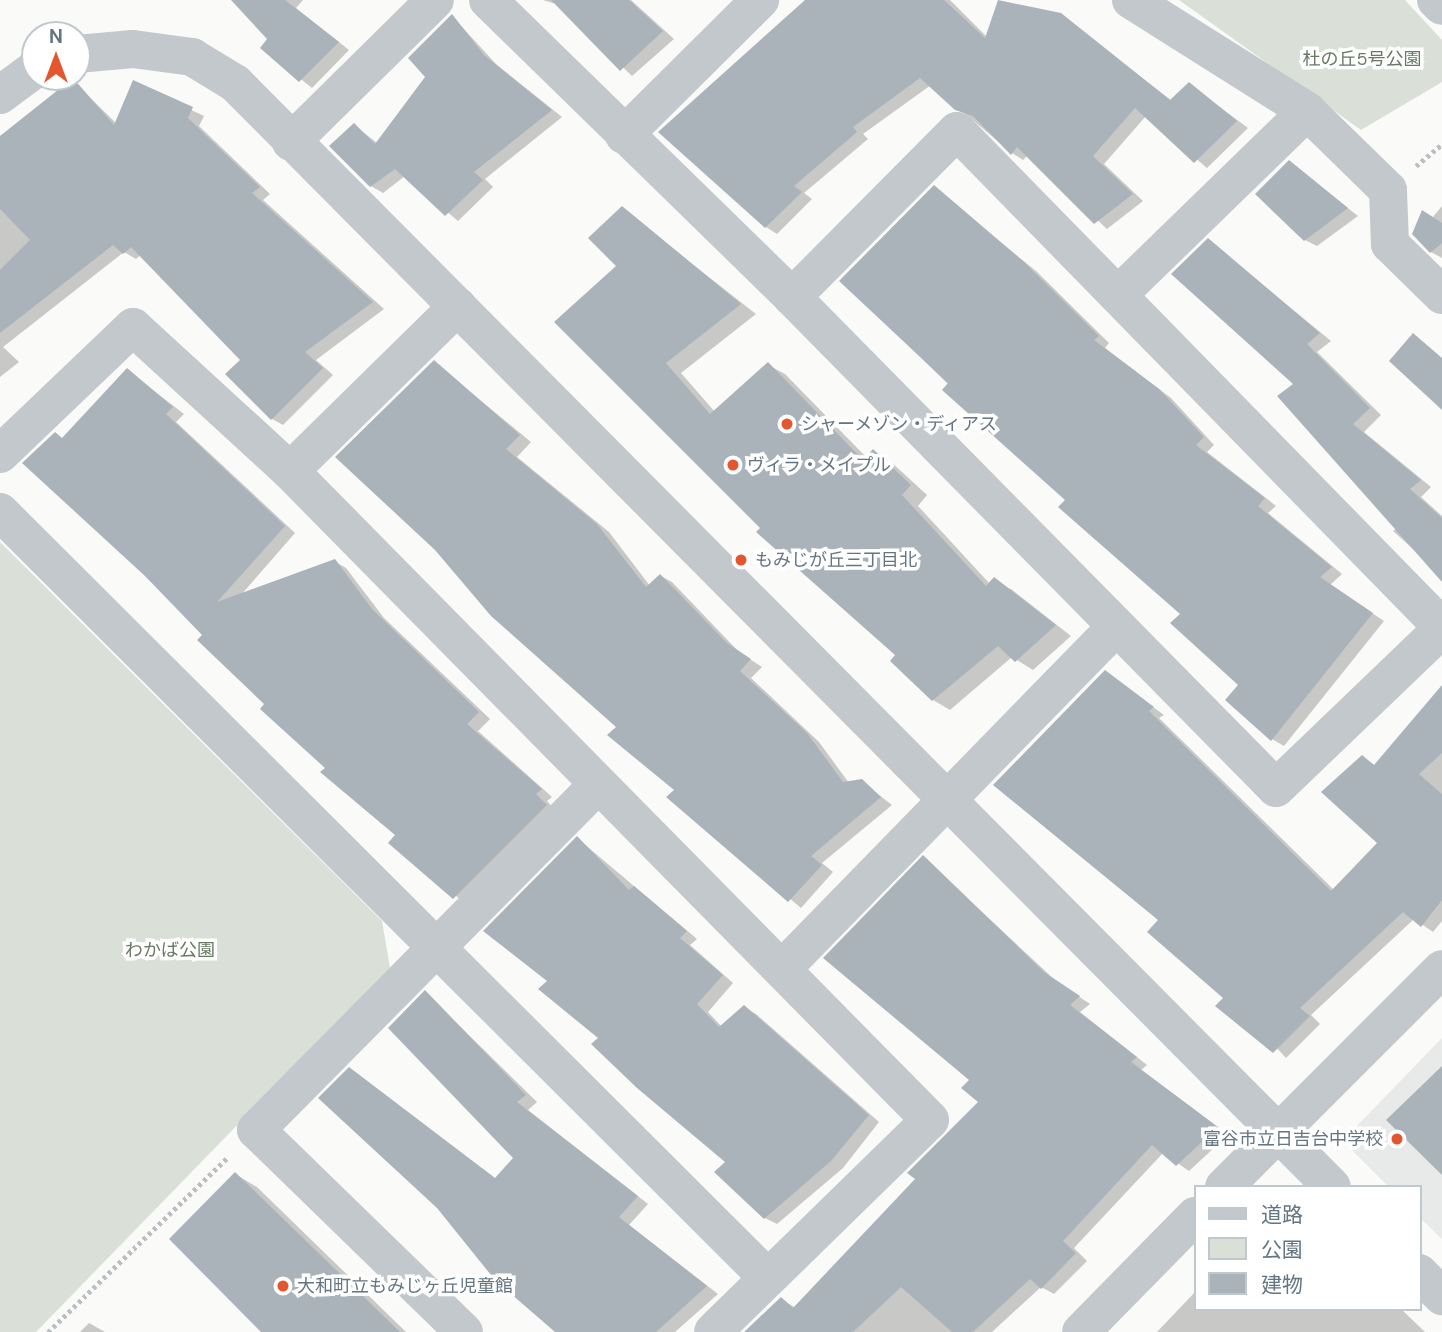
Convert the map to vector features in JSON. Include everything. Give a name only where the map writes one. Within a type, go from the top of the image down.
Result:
[{"type":"street","points":[[291,142],[435,0]]},
{"type":"street","points":[[488,0],[792,297],[1276,788],[1442,628],[957,131],[792,297]]},
{"type":"street","points":[[624,135],[760,0]]},
{"type":"street","points":[[1131,0],[1307,111],[1388,190],[1390,244],[1442,295]]},
{"type":"street","points":[[1436,0],[1442,6]]},
{"type":"street","points":[[91,53],[133,49],[192,57],[235,83],[1330,1185]]},
{"type":"street","points":[[0,95],[21,79]]},
{"type":"street","points":[[1118,295],[1307,111]]},
{"type":"street","points":[[290,471],[458,306]]},
{"type":"street","points":[[0,454],[133,327],[290,471],[598,784],[785,966],[930,1120],[713,1332]]},
{"type":"street","points":[[0,512],[767,1277]]},
{"type":"street","points":[[785,966],[945,799],[1116,627]]},
{"type":"street","points":[[464,1332],[256,1130],[598,784]]},
{"type":"street","points":[[1226,1185],[1442,969]]},
{"type":"street","points":[[1081,1332],[1194,1217]]},
{"type":"street","points":[[1421,1275],[1442,1296]]},
{"type":"path","points":[[48,1332],[256,1130]]},
{"type":"shaded area","name":"富谷市立日吉台中学校","points":[[1442,1038],[1442,1239],[1421,1219],[1421,1185],[1387,1185],[1350,1148],[1352,1131]]},
{"type":"green space","name":"杜の丘5号公園","points":[[1179,0],[1405,0],[1442,40],[1442,82],[1361,130]]},
{"type":"green space","name":"わかば公園","points":[[0,542],[382,921],[390,968],[36,1332],[0,1332]]},
{"type":"building","points":[[231,0],[285,0],[339,42],[299,82],[260,48],[267,39]]},
{"type":"building","points":[[551,0],[629,0],[663,31],[620,71]]},
{"type":"building","points":[[805,0],[944,0],[985,38],[998,0],[1061,13],[1170,100],[1189,82],[1237,121],[1194,163],[1135,108],[1093,156],[1133,194],[1094,224],[1017,147],[1011,155],[973,116],[955,110],[920,78],[853,127],[857,132],[794,186],[802,192],[765,228],[658,132]]},
{"type":"building","points":[[452,14],[484,55],[552,110],[474,172],[483,180],[445,216],[395,169],[370,187],[329,146],[354,123],[375,144],[425,77],[408,58]]},
{"type":"building","points":[[133,80],[193,107],[188,118],[260,187],[252,193],[373,302],[305,352],[323,368],[271,420],[225,374],[240,360],[131,247],[123,254],[113,245],[0,333],[0,270],[30,240],[0,209],[0,136],[57,91],[84,91],[114,125]]},
{"type":"building","points":[[1289,160],[1348,208],[1304,241],[1255,194]]},
{"type":"building","points":[[934,185],[1024,262],[1099,336],[1094,340],[1159,389],[1204,437],[1196,445],[1265,498],[1258,506],[1332,567],[1320,577],[1373,613],[1271,741],[1225,700],[1238,685],[1170,623],[1180,614],[1058,507],[1065,500],[942,390],[948,383],[839,281]]},
{"type":"building","points":[[622,206],[741,304],[666,363],[710,414],[768,362],[863,460],[873,449],[911,485],[902,495],[986,586],[994,577],[1056,625],[1015,662],[998,646],[932,701],[890,661],[895,655],[756,532],[760,528],[554,322],[616,266],[588,238]]},
{"type":"building","points":[[1422,210],[1442,223],[1442,243],[1430,253],[1412,234]]},
{"type":"building","points":[[1208,238],[1320,333],[1307,344],[1370,408],[1353,424],[1421,480],[1410,489],[1442,518],[1442,582],[1277,396],[1293,384],[1171,274]]},
{"type":"building","points":[[1413,333],[1442,358],[1442,410],[1389,361]]},
{"type":"building","points":[[434,360],[520,435],[506,449],[597,524],[646,587],[660,574],[727,643],[751,659],[740,671],[807,733],[843,782],[862,779],[881,797],[811,856],[822,865],[788,902],[666,797],[674,790],[607,735],[616,727],[491,616],[435,550],[335,457]]},
{"type":"building","points":[[127,368],[173,407],[166,414],[285,526],[217,602],[335,559],[372,609],[479,712],[467,724],[542,789],[536,794],[547,805],[453,899],[388,843],[395,835],[320,772],[325,768],[260,709],[264,704],[197,640],[202,635],[145,576],[22,463],[55,432],[62,438]]},
{"type":"building","points":[[1105,670],[1154,707],[1149,711],[1331,891],[1377,843],[1321,792],[1362,755],[1374,765],[1442,685],[1442,753],[1419,774],[1442,794],[1442,900],[1421,927],[1403,912],[1300,1008],[1310,1016],[1273,1053],[1215,1006],[1223,998],[1147,932],[1158,920],[993,785]]},
{"type":"building","points":[[577,836],[629,890],[634,886],[687,931],[680,938],[723,975],[697,1004],[719,1027],[744,1005],[869,1115],[831,1161],[764,1219],[714,1172],[725,1162],[637,1088],[591,1044],[598,1038],[538,989],[547,981],[483,931]]},
{"type":"building","points":[[923,855],[1044,972],[1080,996],[1070,1005],[1137,1057],[1131,1062],[1218,1127],[1176,1166],[1152,1145],[1063,1241],[1076,1253],[1041,1289],[1030,1279],[973,1332],[952,1332],[901,1287],[853,1332],[744,1332],[781,1297],[793,1308],[915,1179],[907,1173],[978,1102],[961,1088],[969,1080],[823,958]]},
{"type":"building","points":[[425,990],[526,1095],[517,1102],[638,1196],[619,1217],[707,1286],[656,1332],[555,1332],[495,1280],[437,1208],[318,1098],[349,1067],[495,1178],[513,1158],[388,1028]]},
{"type":"building","points":[[1442,1066],[1442,1175],[1386,1120]]},
{"type":"building","name":"大和町立もみじヶ丘児童館","points":[[235,1172],[400,1332],[261,1332],[169,1239]]},
{"type":"place","name":"シャーメゾン・ディアス","points":[[787,424]]},
{"type":"place","name":"ヴィラ・メイプル","points":[[733,465]]},
{"type":"place","name":"もみじが丘三丁目北","points":[[741,560]]},
{"type":"place","name":"富谷市立日吉台中学校","points":[[1397,1139]]},
{"type":"place","name":"大和町立もみじヶ丘児童館","points":[[283,1286]]}]
